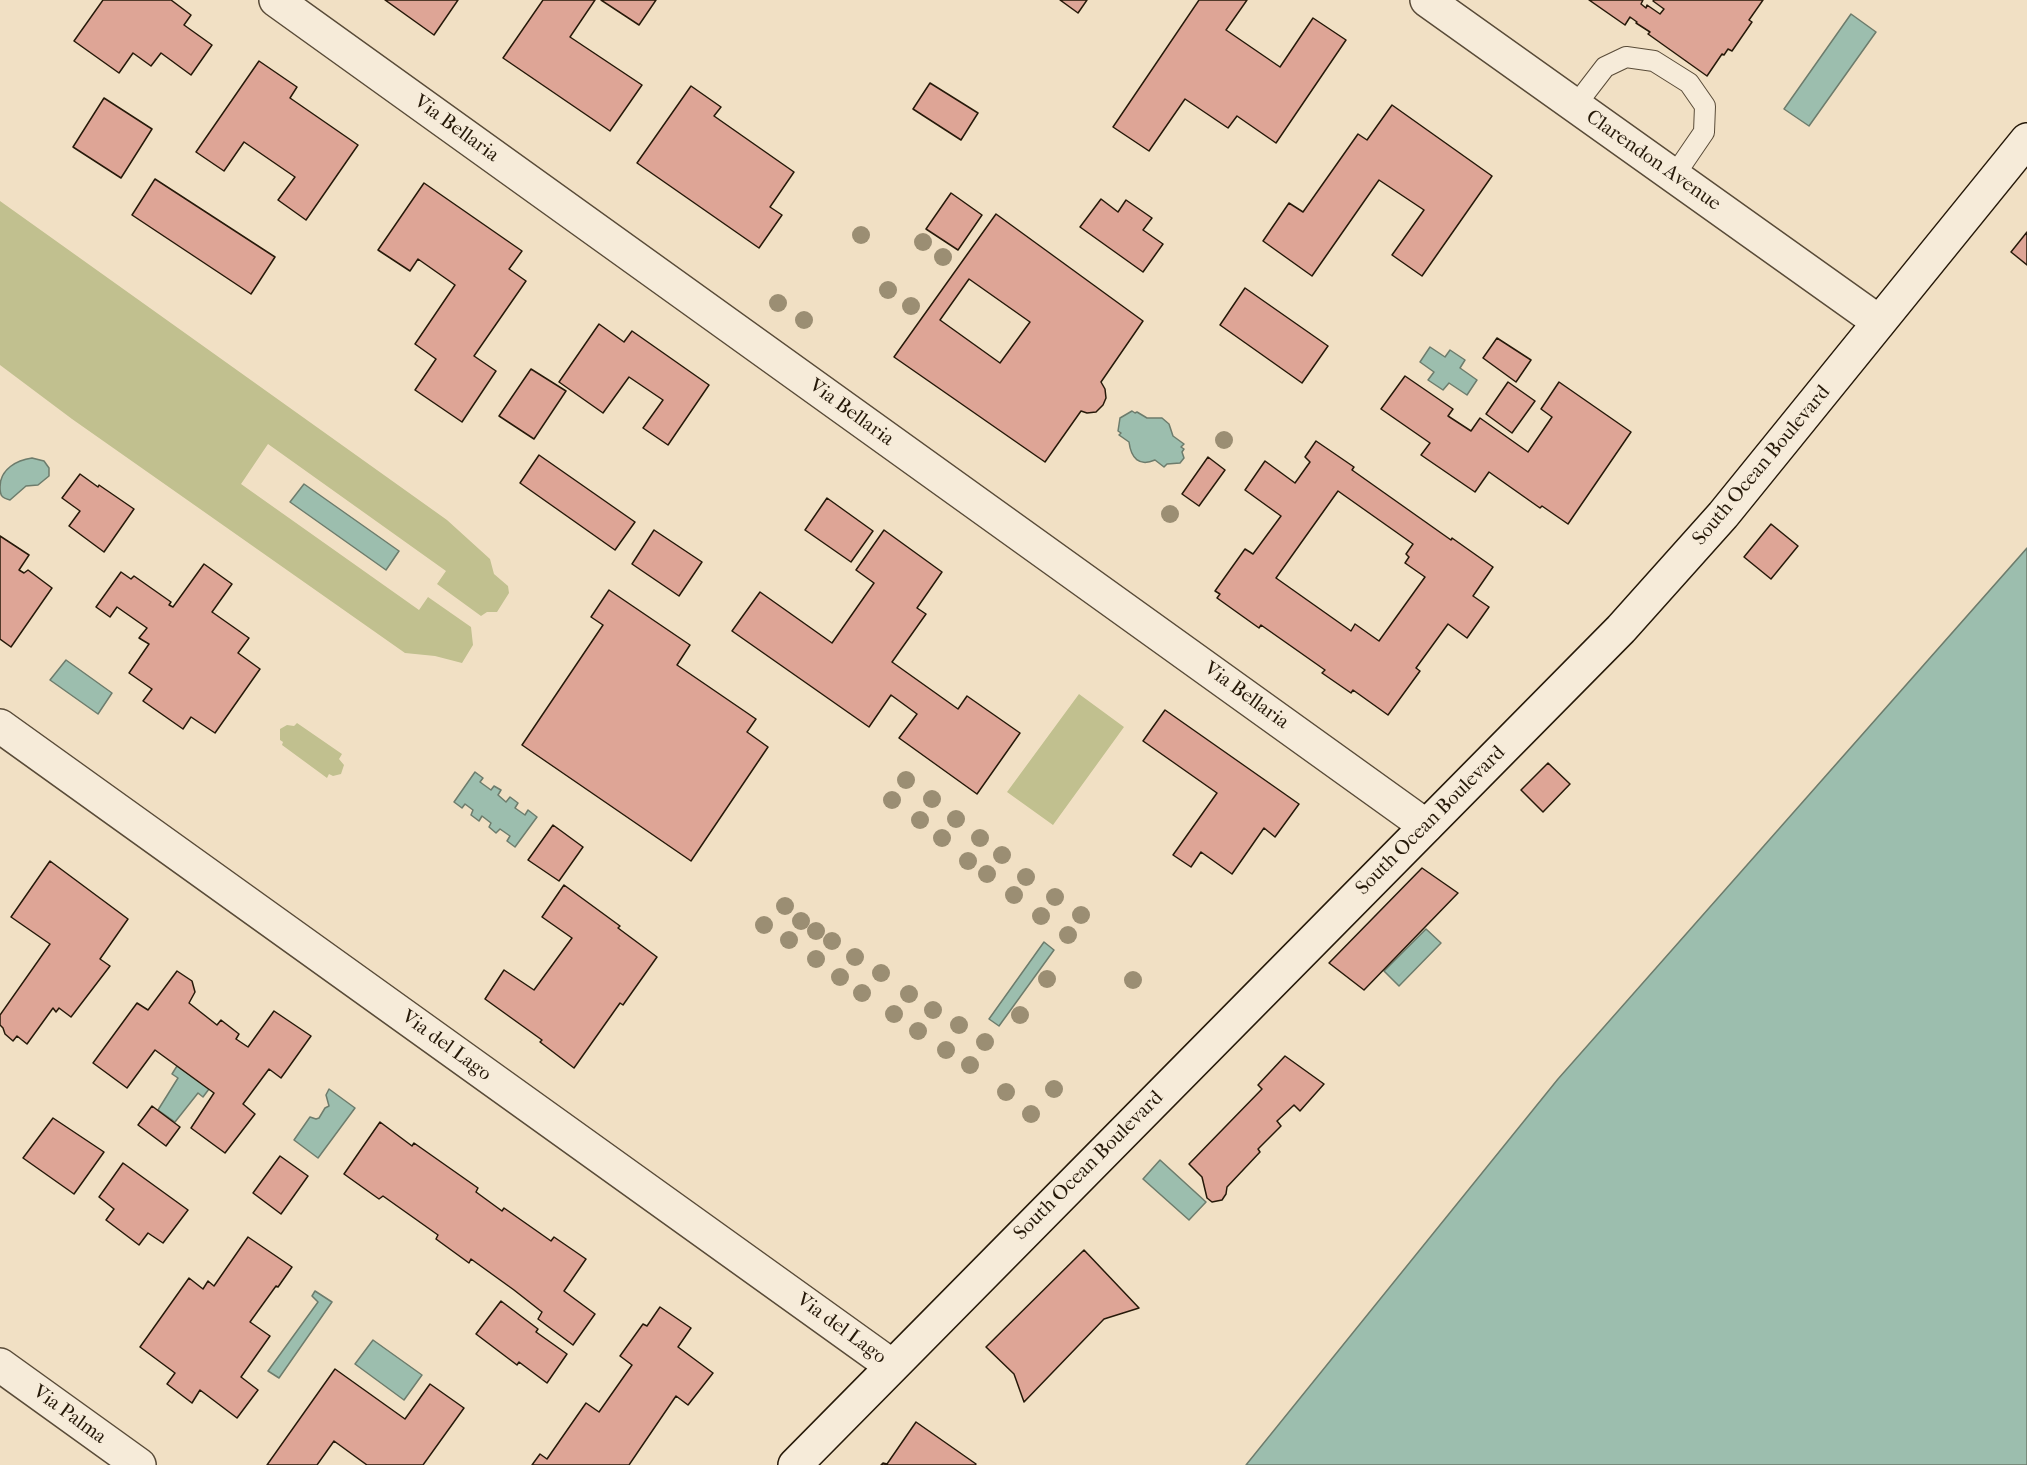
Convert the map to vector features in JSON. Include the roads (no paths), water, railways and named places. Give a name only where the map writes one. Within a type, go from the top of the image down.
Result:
[{"type":"street","name":"Via Bellaria","points":[[276,0],[1426,826]]},
{"type":"street","name":"Clarendon Avenue","points":[[1427,0],[1879,322]]},
{"type":"street","name":"South Ocean Boulevard","points":[[795,1465],[1621,629],[1724,515],[2027,140]]},
{"type":"street","name":"Via del Lago","points":[[0,726],[892,1366]]},
{"type":"street","name":"Via Palma","points":[[0,1365],[139,1465]]},
{"type":"lane","points":[[1575,106],[1605,67],[1626,57],[1654,61],[1689,83],[1705,106],[1704,132],[1674,176]]}]
